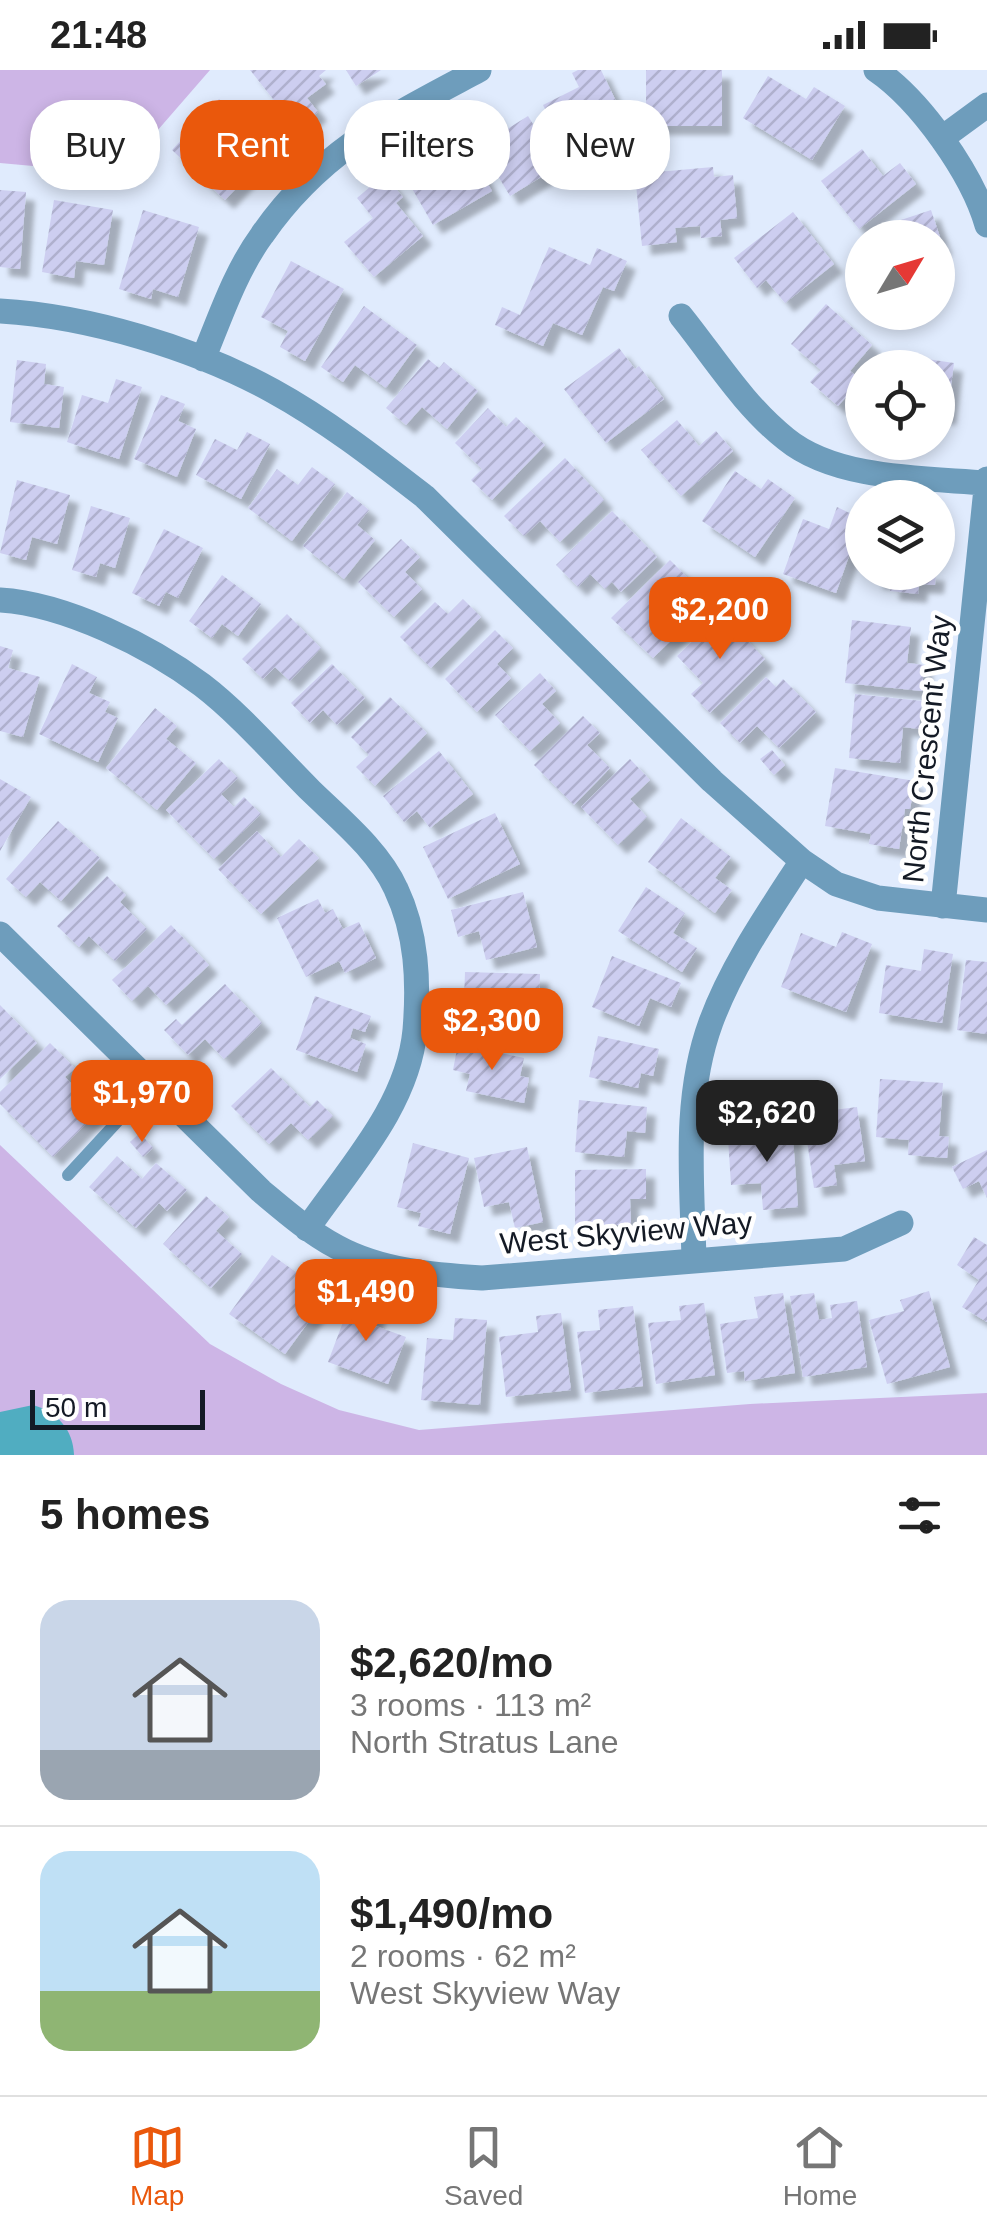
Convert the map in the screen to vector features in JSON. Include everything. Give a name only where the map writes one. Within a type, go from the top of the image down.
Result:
[{"type":"street","points":[[203,360],[232,289],[260,237],[296,191],[337,152],[371,129],[479,70]]},
{"type":"street","points":[[876,70],[942,138],[976,194],[987,225]]},
{"type":"street","points":[[942,138],[987,105]]},
{"type":"street","points":[[0,311],[134,336],[272,390],[372,456],[424,497],[712,781],[802,861],[836,884],[878,898],[987,910]]},
{"type":"street","points":[[680,316],[756,411],[788,441],[870,473],[987,481]]},
{"type":"street","name":"North Crescent Way","points":[[943,906],[987,481]]},
{"type":"street","points":[[0,600],[76,618],[143,649],[203,686],[357,836],[394,884],[412,928],[417,992],[414,1034],[403,1085],[307,1228]]},
{"type":"street","points":[[694,1259],[690,1143],[693,1102],[711,1022],[752,938],[802,861]]},
{"type":"street","name":"West Skyview Way","points":[[0,934],[261,1191],[307,1228],[366,1260],[427,1274],[482,1278],[844,1249],[901,1223]]},
{"type":"lane","points":[[68,1175],[152,1084]]},
{"type":"shaded area","points":[[0,70],[210,70],[160,128],[160,100],[30,100],[30,166],[0,163]]},
{"type":"shaded area","points":[[0,1145],[210,1344],[281,1384],[339,1410],[419,1430],[750,1404],[987,1393],[987,1455],[0,1455]]},
{"type":"water","points":[[33,1405],[62,1423],[71,1437],[74,1455],[0,1455],[0,1412]]},
{"type":"building","points":[[250,70],[326,70],[319,76],[326,84],[309,100],[274,100]]},
{"type":"building","points":[[346,70],[381,70],[356,86]]},
{"type":"building","points":[[601,70],[615,100],[553,100],[579,87],[572,73]]},
{"type":"building","points":[[646,70],[722,70],[722,126],[670,126],[670,100],[646,100]]},
{"type":"building","points":[[768,76],[806,99],[814,87],[845,106],[812,160],[743,118]]},
{"type":"building","points":[[528,116],[530,184],[510,196],[506,190],[510,190],[510,127]]},
{"type":"building","points":[[180,141],[180,158],[172,150]]},
{"type":"building","points":[[862,149],[883,176],[900,163],[916,184],[870,220],[852,220],[821,181]]},
{"type":"building","points":[[713,167],[714,177],[733,175],[737,218],[720,220],[722,236],[701,238],[700,226],[675,228],[677,242],[642,246],[637,190],[670,190],[670,171]]},
{"type":"building","points":[[0,190],[26,192],[20,269],[0,267]]},
{"type":"building","points":[[214,190],[235,190],[225,200]]},
{"type":"building","points":[[366,190],[397,190],[403,197],[396,203],[423,236],[374,277],[344,242],[373,218],[357,198]]},
{"type":"building","points":[[413,190],[491,190],[492,191],[433,225]]},
{"type":"building","points":[[54,200],[113,210],[104,265],[76,261],[74,278],[42,272]]},
{"type":"building","points":[[143,210],[199,227],[178,297],[153,289],[151,299],[119,289]]},
{"type":"building","points":[[931,210],[934,220],[901,220]]},
{"type":"building","points":[[793,212],[834,264],[785,303],[766,280],[757,288],[734,258]]},
{"type":"building","points":[[549,247],[590,265],[597,248],[627,261],[614,291],[603,287],[582,335],[553,323],[543,346],[495,325],[502,307],[520,315]]},
{"type":"building","points":[[291,261],[344,289],[305,361],[280,347],[288,331],[261,317]]},
{"type":"building","points":[[826,304],[845,321],[845,330],[855,330],[872,345],[868,350],[845,350],[845,398],[838,406],[810,382],[821,370],[791,344]]},
{"type":"building","points":[[364,306],[417,345],[386,388],[355,365],[343,382],[321,367]]},
{"type":"building","points":[[619,348],[635,369],[639,366],[664,399],[606,443],[564,389]]},
{"type":"building","points":[[428,359],[439,368],[444,362],[478,391],[447,429],[422,407],[406,425],[386,408]]},
{"type":"building","points":[[17,360],[46,364],[44,384],[64,387],[59,428],[10,422]]},
{"type":"building","points":[[116,379],[142,387],[119,459],[67,442],[82,395],[108,403]]},
{"type":"building","points":[[161,395],[185,404],[178,421],[196,429],[177,477],[134,459]]},
{"type":"building","points":[[488,408],[506,427],[516,417],[545,445],[492,500],[471,480],[482,469],[455,443]]},
{"type":"building","points":[[677,420],[699,446],[716,431],[733,451],[681,496],[641,450]]},
{"type":"building","points":[[247,432],[270,444],[241,499],[196,475],[215,439],[237,450]]},
{"type":"building","points":[[565,458],[604,500],[560,542],[540,521],[524,536],[504,516]]},
{"type":"building","points":[[312,467],[335,484],[292,541],[248,508],[277,469],[298,485]]},
{"type":"building","points":[[735,471],[761,489],[768,479],[795,498],[755,557],[702,521]]},
{"type":"building","points":[[17,480],[70,495],[57,544],[32,537],[26,560],[0,553]]},
{"type":"building","points":[[347,492],[369,510],[357,525],[375,540],[344,579],[303,546]]},
{"type":"building","points":[[91,506],[130,518],[115,568],[100,563],[96,577],[72,570]]},
{"type":"building","points":[[837,507],[845,511],[845,567],[836,593],[783,574],[803,519],[829,529]]},
{"type":"building","points":[[612,511],[657,557],[621,592],[612,582],[605,589],[590,574],[578,587],[556,565]]},
{"type":"building","points":[[164,529],[203,548],[178,598],[166,592],[159,606],[132,593]]},
{"type":"building","points":[[401,539],[420,557],[405,572],[422,589],[394,617],[358,582]]},
{"type":"building","points":[[670,560],[711,601],[653,658],[611,618]]},
{"type":"building","points":[[222,575],[261,604],[238,636],[222,624],[212,638],[189,621]]},
{"type":"building","points":[[890,590],[918,590],[918,594]]},
{"type":"building","points":[[463,599],[481,617],[431,668],[400,637],[435,602],[448,614]]},
{"type":"building","points":[[287,614],[321,648],[290,681],[275,667],[263,679],[242,659]]},
{"type":"building","points":[[721,614],[765,659],[710,713],[691,694],[703,683],[677,656]]},
{"type":"building","points":[[852,620],[911,627],[907,663],[924,665],[922,691],[845,683]]},
{"type":"building","points":[[495,630],[513,648],[497,664],[511,678],[477,712],[445,679]]},
{"type":"building","points":[[0,646],[13,650],[8,668],[40,677],[23,737],[0,731]]},
{"type":"building","points":[[72,664],[97,677],[89,693],[110,702],[105,712],[118,718],[98,762],[39,734]]},
{"type":"building","points":[[332,664],[365,698],[337,725],[323,710],[310,723],[291,703]]},
{"type":"building","points":[[540,673],[556,691],[542,704],[560,723],[530,751],[495,715]]},
{"type":"building","points":[[766,677],[776,687],[783,679],[816,712],[779,748],[757,726],[740,743],[720,723]]},
{"type":"building","points":[[855,694],[922,701],[919,729],[903,727],[900,763],[849,758]]},
{"type":"building","points":[[390,697],[427,733],[375,786],[356,767],[369,755],[351,737]]},
{"type":"building","points":[[155,708],[177,726],[166,739],[196,763],[157,810],[106,768]]},
{"type":"building","points":[[583,716],[600,733],[587,745],[610,768],[574,805],[534,765]]},
{"type":"building","points":[[772,750],[785,765],[774,775],[760,759]]},
{"type":"building","points":[[439,751],[473,794],[430,828],[417,811],[404,822],[383,796]]},
{"type":"building","points":[[219,759],[238,778],[221,794],[234,807],[244,797],[261,814],[214,859],[166,810]]},
{"type":"building","points":[[630,759],[650,780],[630,799],[647,817],[618,845],[581,807]]},
{"type":"building","points":[[835,768],[915,781],[910,809],[905,809],[899,849],[869,844],[871,834],[825,826]]},
{"type":"building","points":[[0,779],[31,797],[0,851]]},
{"type":"building","points":[[495,813],[520,864],[448,899],[423,847]]},
{"type":"building","points":[[681,818],[731,857],[715,878],[732,890],[715,913],[648,862]]},
{"type":"building","points":[[58,821],[100,858],[61,901],[40,882],[26,897],[6,879]]},
{"type":"building","points":[[257,831],[281,857],[299,839],[319,858],[261,914],[218,869]]},
{"type":"building","points":[[107,876],[126,895],[120,902],[147,929],[115,961],[89,936],[79,947],[57,926]]},
{"type":"building","points":[[646,887],[685,913],[673,933],[697,948],[682,972],[618,931]]},
{"type":"building","points":[[523,892],[537,947],[486,960],[479,931],[458,937],[451,910]]},
{"type":"building","points":[[318,899],[325,913],[333,909],[343,929],[359,922],[376,958],[345,973],[339,961],[306,977],[277,918]]},
{"type":"building","points":[[171,925],[209,965],[166,1005],[148,986],[132,1001],[112,980]]},
{"type":"building","points":[[842,932],[872,944],[846,1012],[781,987],[801,933],[836,947]]},
{"type":"building","points":[[924,949],[953,954],[942,1023],[879,1013],[886,965],[921,971]]},
{"type":"building","points":[[612,956],[681,983],[671,1007],[650,998],[639,1026],[592,1007]]},
{"type":"building","points":[[966,960],[987,962],[987,1034],[957,1030]]},
{"type":"building","points":[[465,972],[540,974],[538,1030],[463,1028]]},
{"type":"building","points":[[225,984],[262,1023],[224,1059],[205,1039],[188,1055],[164,1030],[176,1019],[182,1025]]},
{"type":"building","points":[[315,996],[371,1016],[365,1032],[353,1028],[350,1038],[366,1044],[357,1072],[296,1050]]},
{"type":"building","points":[[0,1005],[37,1043],[0,1079]]},
{"type":"building","points":[[598,1036],[659,1049],[653,1076],[641,1073],[638,1088],[589,1077]]},
{"type":"building","points":[[50,1043],[75,1068],[65,1077],[99,1111],[53,1157],[0,1104],[0,1092]]},
{"type":"building","points":[[458,1044],[524,1058],[520,1076],[529,1078],[524,1103],[466,1091],[470,1074],[453,1070]]},
{"type":"building","points":[[271,1068],[310,1107],[317,1100],[333,1116],[308,1140],[291,1123],[269,1144],[231,1106]]},
{"type":"building","points":[[880,1079],[943,1083],[939,1136],[949,1137],[947,1158],[908,1155],[909,1140],[876,1137]]},
{"type":"building","points":[[579,1100],[647,1107],[645,1133],[627,1131],[624,1157],[575,1152]]},
{"type":"building","points":[[857,1107],[865,1161],[834,1165],[837,1185],[814,1188],[803,1114]]},
{"type":"building","points":[[792,1125],[798,1207],[763,1210],[761,1183],[731,1185],[728,1138],[753,1136],[752,1127]]},
{"type":"building","points":[[140,1133],[153,1148],[143,1157],[130,1142]]},
{"type":"building","points":[[413,1143],[469,1158],[450,1234],[418,1226],[421,1213],[397,1207]]},
{"type":"building","points":[[527,1147],[543,1222],[515,1228],[509,1202],[484,1207],[474,1158]]},
{"type":"building","points":[[987,1150],[987,1198],[979,1181],[963,1189],[952,1167]]},
{"type":"building","points":[[117,1156],[142,1179],[156,1163],[187,1190],[167,1211],[159,1203],[136,1228],[89,1187]]},
{"type":"building","points":[[646,1169],[646,1199],[630,1199],[631,1225],[575,1225],[575,1170]]},
{"type":"building","points":[[206,1196],[229,1217],[216,1231],[242,1254],[211,1288],[163,1244]]},
{"type":"building","points":[[974,1237],[987,1245],[987,1322],[962,1307],[979,1280],[957,1265]]},
{"type":"building","points":[[272,1255],[328,1295],[285,1354],[229,1314]]},
{"type":"building","points":[[929,1291],[950,1367],[887,1384],[869,1320],[904,1311],[900,1300]]},
{"type":"building","points":[[783,1293],[795,1373],[745,1381],[744,1371],[727,1373],[720,1324],[758,1318],[754,1297]]},
{"type":"building","points":[[814,1293],[819,1320],[832,1318],[830,1305],[857,1301],[867,1367],[803,1377],[790,1296]]},
{"type":"building","points":[[352,1298],[379,1308],[373,1325],[406,1337],[388,1384],[328,1362]]},
{"type":"building","points":[[704,1303],[715,1375],[656,1384],[648,1323],[681,1320],[679,1306]]},
{"type":"building","points":[[633,1306],[643,1386],[585,1393],[577,1332],[600,1330],[598,1310]]},
{"type":"building","points":[[561,1313],[571,1390],[506,1397],[499,1337],[538,1332],[536,1316]]},
{"type":"building","points":[[455,1318],[487,1320],[480,1405],[421,1400],[427,1338],[453,1340]]}]
